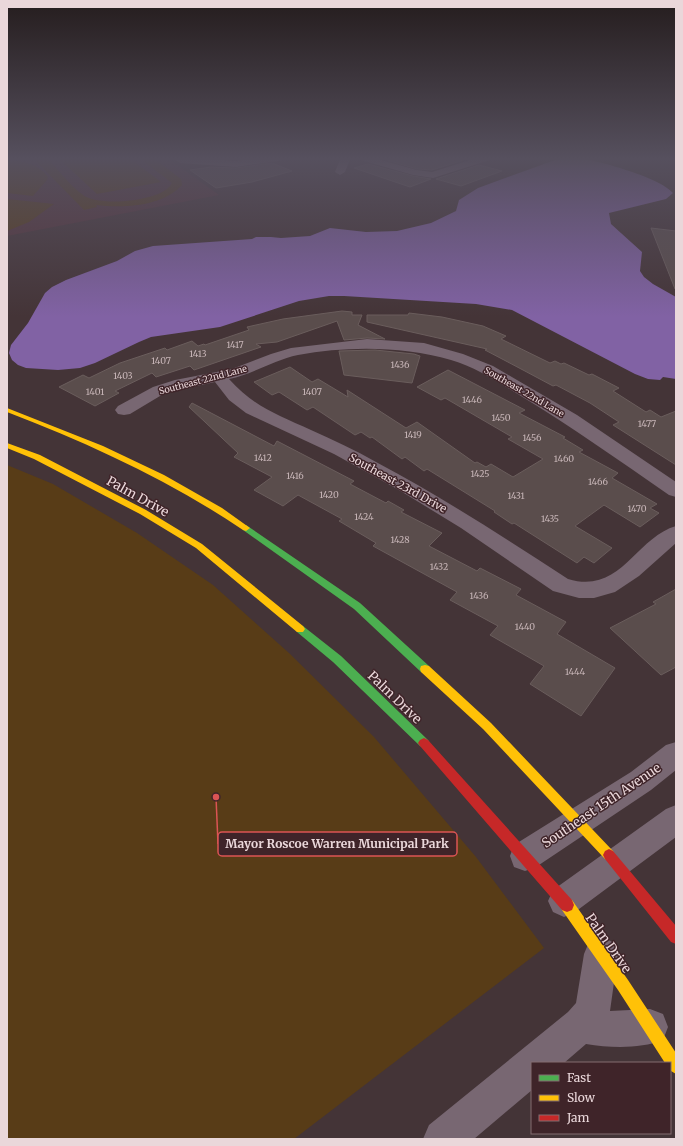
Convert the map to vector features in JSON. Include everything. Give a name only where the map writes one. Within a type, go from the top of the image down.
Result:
[{"type":"main road","points":[[7,410],[72,435],[174,485],[231,517],[357,606],[487,726],[616,862],[676,937]]},
{"type":"main road","name":"Palm Drive","points":[[7,445],[37,456],[143,512],[199,546],[337,659],[429,748],[564,901],[676,1066]]},
{"type":"street","name":"Southeast 22nd Lane","points":[[124,410],[159,390],[236,373],[276,357],[296,351],[367,343],[424,348],[458,357],[488,369],[571,419],[676,491]]},
{"type":"street","name":"Southeast 23rd Drive","points":[[218,376],[235,396],[252,409],[340,450],[406,486],[468,523],[561,585],[578,590],[599,590],[618,582],[676,533]]},
{"type":"street","name":"Southeast 15th Avenue","points":[[525,856],[641,781],[676,754]]},
{"type":"street","points":[[564,901],[676,819]]},
{"type":"street","points":[[536,1062],[581,1025],[592,1011],[601,954]]},
{"type":"street","points":[[581,1025],[604,1028],[650,1027]]},
{"type":"street","points":[[443,1139],[531,1067]]},
{"type":"shaded area","points":[[7,210],[139,210],[7,236]]},
{"type":"shaded area","points":[[7,210],[45,210],[29,222],[7,231]]},
{"type":"shaded area","points":[[619,210],[609,213],[611,224],[642,252],[640,271],[644,277],[653,284],[676,297],[676,379],[663,377],[660,380],[648,379],[635,374],[512,310],[476,304],[344,296],[329,296],[299,301],[220,327],[151,337],[95,363],[80,368],[58,370],[26,368],[18,365],[12,360],[9,353],[11,345],[28,323],[45,293],[52,287],[66,280],[117,261],[135,251],[153,246],[252,239],[256,237],[281,238],[310,236],[330,228],[366,232],[397,231],[431,223],[456,211]]},
{"type":"shaded area","points":[[7,465],[53,484],[137,533],[213,585],[289,653],[374,737],[476,857],[544,948],[294,1139],[7,1139]]},
{"type":"building","points":[[651,228],[676,231],[676,289],[675,289]]},
{"type":"building","points":[[342,311],[352,312],[352,315],[362,315],[358,325],[385,339],[367,338],[344,340],[337,321],[277,342],[256,344],[261,347],[194,370],[190,366],[156,377],[152,373],[115,391],[119,393],[95,406],[59,387],[83,375],[89,378],[120,363],[165,348],[167,350],[192,341],[198,346],[205,345],[249,330],[247,327],[283,319]]},
{"type":"building","points":[[409,313],[442,317],[483,326],[506,336],[501,339],[550,363],[555,361],[561,364],[564,363],[589,375],[592,374],[619,388],[613,391],[646,412],[650,410],[661,417],[676,411],[676,465],[613,425],[619,422],[590,403],[556,385],[553,386],[485,350],[487,349],[367,322],[367,315],[408,315]]},
{"type":"building","points":[[375,350],[420,356],[412,383],[344,375],[339,351]]},
{"type":"building","points":[[290,367],[312,382],[318,379],[348,397],[347,390],[406,428],[417,422],[475,463],[477,462],[486,467],[491,464],[513,477],[543,459],[508,439],[512,437],[445,398],[441,400],[417,387],[448,370],[525,410],[519,413],[565,437],[563,438],[583,450],[579,452],[618,473],[612,478],[657,504],[650,508],[659,513],[640,527],[604,505],[575,526],[612,548],[594,563],[584,557],[577,563],[514,523],[512,524],[494,512],[495,511],[427,469],[424,471],[405,457],[402,459],[372,437],[370,438],[361,432],[355,435],[313,407],[307,410],[279,392],[272,395],[254,382]]},
{"type":"building","points":[[192,403],[274,446],[277,441],[354,481],[350,484],[386,503],[388,501],[404,510],[401,512],[442,533],[429,546],[477,571],[480,568],[521,589],[516,595],[566,622],[557,634],[615,668],[581,716],[530,684],[544,666],[490,635],[498,626],[450,600],[457,592],[373,546],[376,543],[339,521],[342,519],[298,495],[283,506],[254,490],[272,477],[234,457],[238,453],[189,407]]},
{"type":"building","points":[[676,589],[676,667],[661,675],[610,628],[656,604],[653,602]]},
{"type":"traffic: fast","points":[[246,528],[357,606],[425,669]]},
{"type":"traffic: fast","points":[[300,629],[337,659],[424,743]]},
{"type":"traffic: slow","points":[[7,410],[69,434],[161,476],[190,492],[246,528]]},
{"type":"traffic: slow","points":[[7,445],[37,457],[143,512],[199,546],[300,629]]},
{"type":"traffic: slow","points":[[425,669],[487,726],[609,855]]},
{"type":"traffic: slow","points":[[567,905],[623,985],[676,1066]]},
{"type":"traffic: jam","points":[[424,743],[567,905]]},
{"type":"traffic: jam","points":[[609,855],[676,937]]},
{"type":"place","name":"Mayor Roscoe Warren Municipal Park","points":[[216,797]]}]
